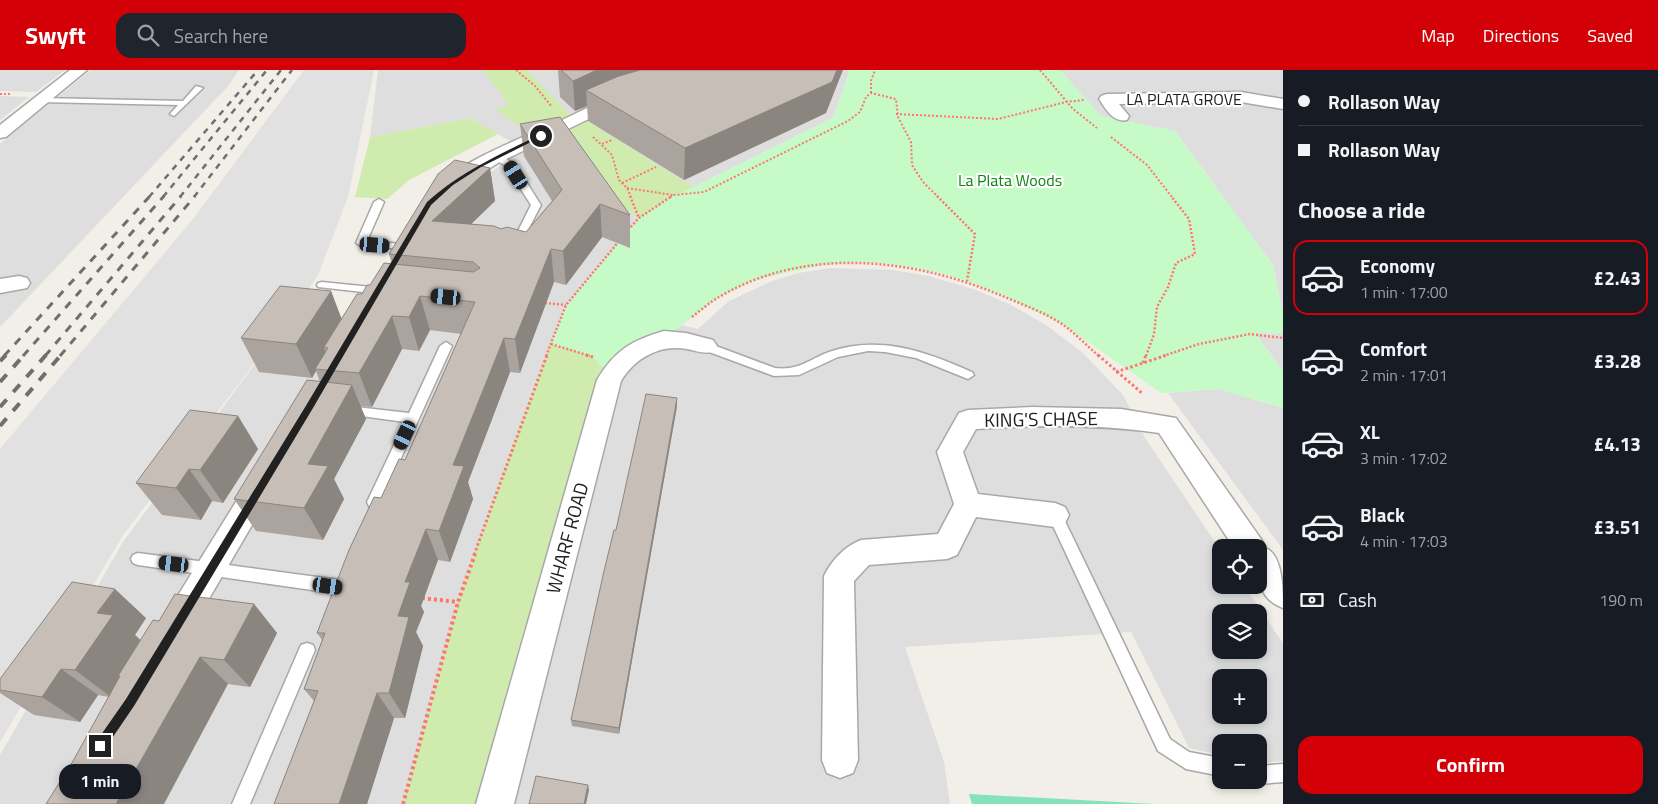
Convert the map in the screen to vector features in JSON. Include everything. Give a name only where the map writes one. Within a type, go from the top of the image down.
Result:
[{"type":"street","points":[[0,133],[79,70]]},
{"type":"street","points":[[434,199],[451,184],[497,157],[570,123],[589,112],[640,94]]},
{"type":"street","name":"LA PLATA GROVE","points":[[1107,99],[1241,97],[1283,104]]},
{"type":"street","name":"LA PLATA GROVE","points":[[1107,99],[1121,116]]},
{"type":"street","points":[[0,115],[22,115]]},
{"type":"street","points":[[362,315],[386,291],[402,247],[416,225]]},
{"type":"street","name":"WHARF ROAD","points":[[495,804],[609,380],[618,366],[635,351],[664,339],[686,341],[705,346]]},
{"type":"street","name":"KING'S CHASE","points":[[968,504],[950,452],[968,420],[1032,416],[1121,418],[1167,425]]},
{"type":"street","points":[[1167,425],[1245,539]]},
{"type":"street","points":[[165,644],[275,463]]},
{"type":"street","points":[[840,760],[838,576],[861,553],[947,546],[968,504],[1055,515]]},
{"type":"street","points":[[1267,571],[1283,594]]},
{"type":"lane","points":[[174,114],[199,88]]},
{"type":"lane","points":[[40,100],[184,103]]},
{"type":"lane","points":[[497,157],[509,164],[536,205],[512,251]]},
{"type":"lane","points":[[380,202],[361,244],[402,247]]},
{"type":"lane","points":[[322,285],[386,291]]},
{"type":"lane","points":[[374,502],[446,346]]},
{"type":"lane","points":[[705,346],[774,372],[786,374],[802,372],[814,363],[836,354],[863,348],[899,350],[933,359],[968,375]]},
{"type":"lane","points":[[338,409],[413,418]]},
{"type":"lane","points":[[1055,515],[1164,745],[1186,760],[1212,766]]},
{"type":"lane","points":[[138,560],[347,588]]},
{"type":"lane","points":[[241,804],[307,650]]},
{"type":"lane","points":[[1267,774],[1283,773]]},
{"type":"path","points":[[516,70],[570,123],[596,138],[612,155],[615,168],[622,183],[627,188],[639,218]]},
{"type":"path","points":[[871,93],[871,81],[875,70]]},
{"type":"path","points":[[1040,70],[1066,102],[1086,121],[1100,130]]},
{"type":"path","points":[[896,114],[998,119],[1066,102],[1107,99]]},
{"type":"path","points":[[1108,135],[1146,165],[1189,219],[1195,254],[1176,263],[1168,287],[1157,307],[1154,334],[1143,363]]},
{"type":"path","points":[[602,144],[612,140]]},
{"type":"path","points":[[622,183],[656,167]]},
{"type":"path","points":[[627,188],[674,195]]},
{"type":"path","points":[[664,339],[719,297],[754,280],[795,268],[847,263],[884,263],[938,273],[967,281],[1031,308],[1062,324],[1142,393],[1167,425]]},
{"type":"path","points":[[537,302],[566,305]]},
{"type":"path","points":[[1116,372],[1199,344],[1250,334],[1283,338]]},
{"type":"path","points":[[551,344],[595,358],[605,367],[609,380]]},
{"type":"path","points":[[421,598],[458,602]]},
{"type":"shaded area","points":[[0,70],[65,70],[36,92],[0,91]]},
{"type":"shaded area","points":[[91,70],[239,70],[228,86],[0,327],[0,144]]},
{"type":"shaded area","points":[[304,70],[374,70],[348,197],[318,275],[293,313],[123,535],[0,742],[0,449],[193,219]]},
{"type":"shaded area","points":[[378,70],[850,70],[833,118],[674,195],[566,305],[551,344],[595,358],[609,380],[681,325],[698,329],[729,301],[772,281],[798,273],[832,268],[894,270],[928,276],[976,290],[1011,305],[1046,325],[1083,353],[1123,395],[1145,438],[1213,539],[1212,594],[1250,594],[1257,604],[1212,604],[1212,659],[1267,659],[1267,619],[1283,643],[1283,761],[1267,762],[1267,734],[1212,734],[1212,753],[1189,748],[1131,632],[905,647],[944,762],[950,804],[0,804],[0,755],[123,542],[293,313],[375,324],[451,200],[524,149],[470,118],[370,137]]},
{"type":"shaded area","points":[[1060,70],[1283,70],[1283,313],[1273,265],[1175,131],[1101,116]]},
{"type":"shaded area","points":[[0,96],[29,97],[0,120]]},
{"type":"shaded area","points":[[1255,333],[1283,333],[1283,371]]},
{"type":"shaded area","points":[[1219,389],[1283,408],[1283,550],[1168,393]]},
{"type":"green space","points":[[483,70],[527,70],[571,115],[528,131],[495,110],[509,105]]},
{"type":"green space","name":"La Plata Woods","points":[[850,70],[1060,70],[1101,116],[1175,131],[1273,265],[1283,313],[1283,333],[1255,334],[1283,371],[1283,408],[1219,389],[1161,393],[1062,324],[1008,298],[941,273],[884,263],[856,262],[822,265],[754,280],[719,297],[609,380],[605,371],[594,358],[578,351],[551,344],[566,305],[639,218],[674,195],[833,118]]},
{"type":"green space","points":[[470,118],[498,134],[409,180],[387,199],[355,197],[370,137]]},
{"type":"green space","points":[[587,121],[693,187],[674,195],[639,218],[621,206],[556,135]]},
{"type":"green space","points":[[551,344],[594,358],[605,371],[609,380],[495,804],[403,804],[458,602],[512,447]]},
{"type":"green space","points":[[969,794],[1154,804],[972,804]]},
{"type":"building","points":[[561,70],[597,70],[573,81]]},
{"type":"building","points":[[640,70],[837,70],[832,82],[685,148],[586,90],[619,76]]},
{"type":"building","points":[[560,117],[630,215],[600,204],[563,251],[551,249],[515,339],[504,338],[453,465],[464,466],[439,531],[426,529],[405,582],[410,582],[398,616],[409,617],[389,693],[377,693],[339,804],[274,804],[318,691],[304,689],[325,633],[317,633],[349,550],[374,497],[381,498],[399,459],[405,460],[475,302],[420,296],[409,317],[392,316],[359,373],[315,369],[328,348],[324,347],[357,294],[362,294],[367,285],[370,285],[384,263],[473,272],[480,268],[473,262],[389,254],[438,174],[455,160],[490,168],[432,221],[494,226],[501,229],[507,227],[526,232],[562,190],[520,124]]},
{"type":"building","points":[[280,286],[331,291],[296,344],[241,338]]},
{"type":"building","points":[[307,380],[352,385],[308,464],[328,466],[304,508],[234,499]]},
{"type":"building","points":[[646,394],[677,398],[619,728],[571,720]]},
{"type":"building","points":[[190,410],[238,416],[200,470],[189,469],[176,488],[136,483]]},
{"type":"building","points":[[72,582],[115,589],[97,613],[113,615],[75,670],[61,669],[42,697],[0,690],[0,679]]},
{"type":"building","points":[[175,594],[254,604],[224,660],[200,657],[116,804],[46,804],[73,761],[120,676],[118,676],[153,620],[159,621]]},
{"type":"building","points":[[536,776],[588,785],[584,804],[529,804]]},
{"type":"railway","points":[[149,197],[258,70]]},
{"type":"railway","points":[[163,197],[267,70]]},
{"type":"railway","points":[[180,197],[281,70]]},
{"type":"railway","points":[[194,197],[292,70]]},
{"type":"railway","points":[[4,356],[150,196]]},
{"type":"railway","points":[[23,356],[164,196]]},
{"type":"railway","points":[[45,356],[181,196]]},
{"type":"railway","points":[[60,356],[195,196]]},
{"type":"railway","points":[[0,361],[6,355]]},
{"type":"railway","points":[[0,382],[24,355]]},
{"type":"railway","points":[[0,407],[46,355]]},
{"type":"railway","points":[[0,426],[61,355]]},
{"type":"route","points":[[100,746],[130,702],[310,406],[376,290],[429,204],[451,184],[479,166],[541,136]]}]
